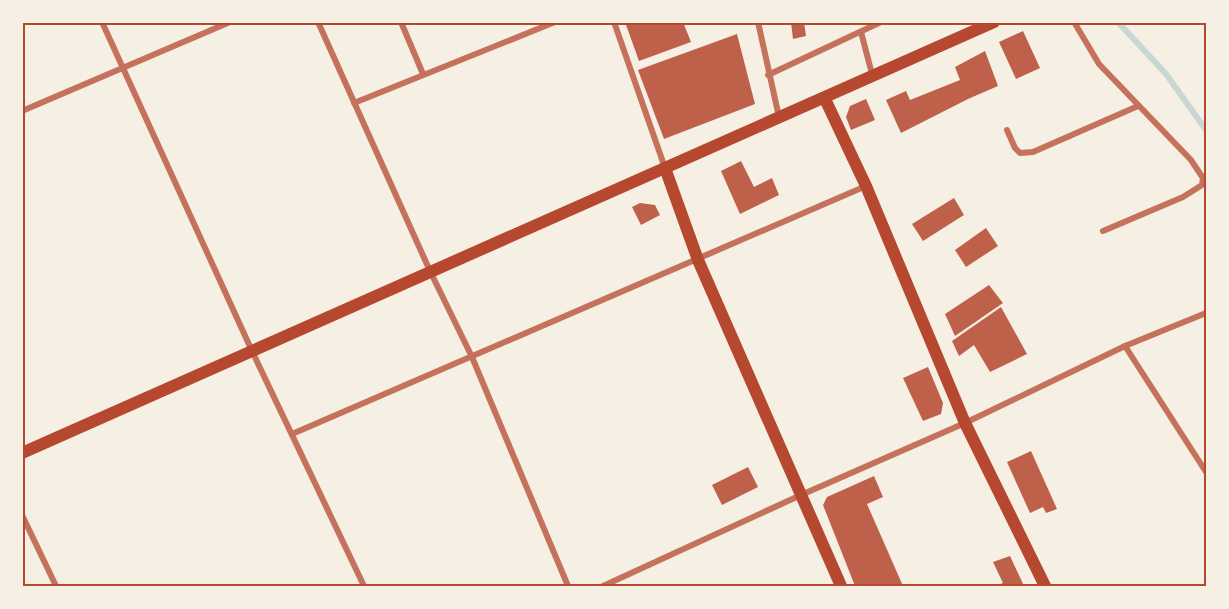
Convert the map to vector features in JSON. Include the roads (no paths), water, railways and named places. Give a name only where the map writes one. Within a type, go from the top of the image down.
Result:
[{"type":"main road","points":[[22,453],[779,117],[873,78],[994,22]]},
{"type":"main road","points":[[825,99],[866,186],[965,423],[1045,586]]},
{"type":"main road","points":[[665,168],[698,260],[841,586]]},
{"type":"street","points":[[102,22],[252,351],[364,586]]},
{"type":"street","points":[[22,111],[230,22]]},
{"type":"street","points":[[318,22],[430,271],[472,357],[568,586]]},
{"type":"street","points":[[401,22],[423,74]]},
{"type":"street","points":[[354,103],[555,22]]},
{"type":"street","points":[[614,22],[665,168]]},
{"type":"street","points":[[758,22],[779,117]]},
{"type":"street","points":[[768,75],[882,22]]},
{"type":"street","points":[[1074,22],[1099,64],[1191,160],[1203,178],[1203,185],[1183,197],[1103,231]]},
{"type":"street","points":[[861,32],[873,78]]},
{"type":"street","points":[[1007,130],[1015,148],[1020,153],[1032,152],[1138,106]]},
{"type":"street","points":[[292,434],[866,186]]},
{"type":"street","points":[[603,586],[965,423],[1125,346],[1206,313]]},
{"type":"street","points":[[1125,346],[1206,472]]},
{"type":"street","points":[[22,515],[56,586]]},
{"type":"waterway","points":[[1118,22],[1166,74],[1206,130]]}]
